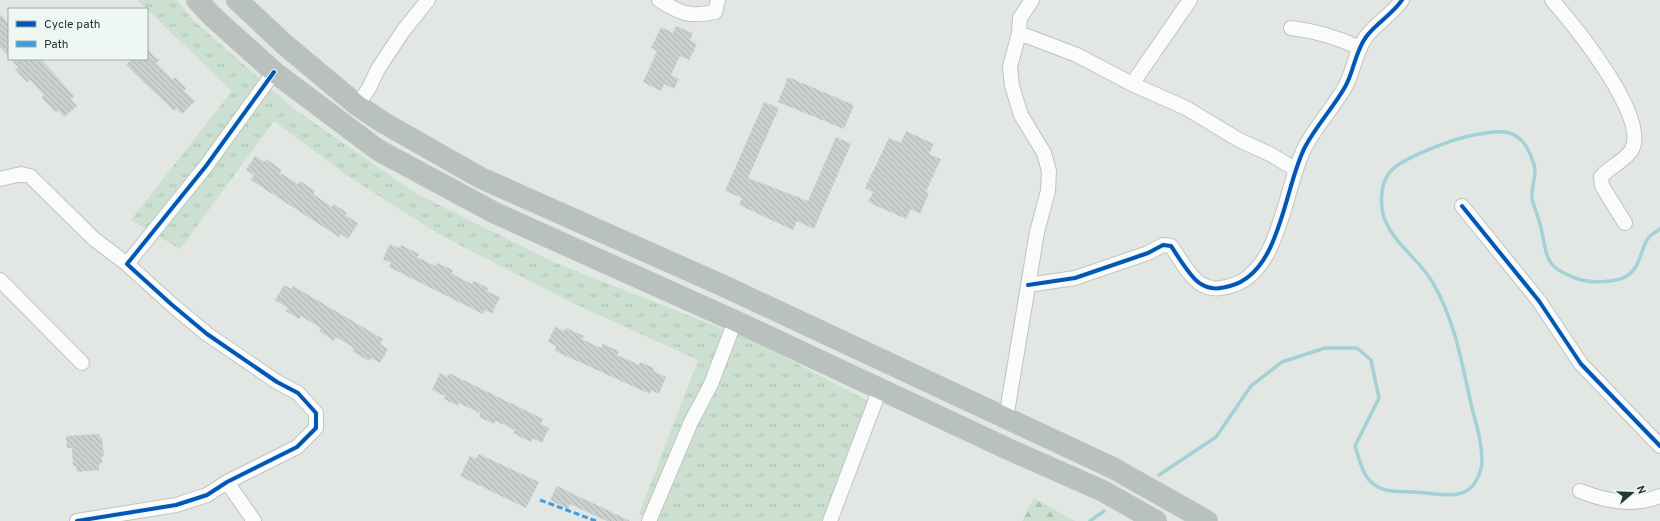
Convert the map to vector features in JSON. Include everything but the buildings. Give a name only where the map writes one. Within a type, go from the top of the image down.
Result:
[{"type":"highway","points":[[197,0],[212,16],[274,72],[378,150],[495,213],[735,321],[1008,449],[1104,491],[1156,521]]},
{"type":"highway","points":[[236,0],[284,44],[357,104],[384,123],[481,178],[726,287],[1113,468],[1207,521]]},
{"type":"street","points":[[357,104],[369,88],[378,69],[403,31],[428,0]]},
{"type":"street","points":[[659,0],[674,9],[694,16],[715,12],[718,0]]},
{"type":"street","points":[[1006,418],[1037,232],[1048,191],[1050,171],[1044,153],[1021,115],[1012,86],[1010,67],[1019,33],[1020,18],[1032,0]]},
{"type":"street","points":[[1132,84],[1190,0]]},
{"type":"street","points":[[1028,285],[1075,278],[1148,253],[1163,245],[1171,246],[1200,284],[1217,289],[1235,285],[1257,269],[1271,248],[1295,170],[1305,147],[1346,85],[1360,48],[1367,36],[1402,0]]},
{"type":"street","points":[[1552,0],[1577,29],[1616,89],[1632,117],[1636,135],[1631,151],[1606,171],[1601,177],[1602,186],[1625,223]]},
{"type":"street","points":[[1291,28],[1329,35],[1360,48]]},
{"type":"street","points":[[1019,33],[1077,55],[1132,84],[1186,108],[1239,140],[1270,154],[1295,170]]},
{"type":"street","points":[[127,264],[206,166],[274,72]]},
{"type":"street","points":[[0,179],[16,174],[30,176],[39,183],[94,239],[127,264],[207,334],[277,382],[298,393],[316,413],[316,428],[297,447],[227,482],[207,495],[176,505],[150,516],[78,521]]},
{"type":"street","points":[[1462,206],[1539,301],[1581,364],[1660,446]]},
{"type":"street","points":[[0,280],[82,363]]},
{"type":"street","points":[[649,521],[691,422],[711,384],[735,321]]},
{"type":"street","points":[[830,521],[880,389]]},
{"type":"street","points":[[227,482],[254,521]]},
{"type":"street","points":[[1580,491],[1596,497],[1616,501],[1638,502],[1660,496]]},
{"type":"green space","points":[[137,0],[177,0],[193,20],[294,109],[417,194],[556,263],[758,343],[868,401],[822,521],[657,521],[639,514],[698,360],[577,305],[442,236],[346,175],[274,121],[180,249],[131,220],[232,91],[148,11],[148,8],[145,8]]},
{"type":"green space","points":[[1034,498],[1075,521],[1022,521]]},
{"type":"waterway","points":[[1159,475],[1216,437],[1251,386],[1282,362],[1325,348],[1357,348],[1371,360],[1379,398],[1355,446],[1362,468],[1369,480],[1379,488],[1385,490],[1441,495],[1458,494],[1466,491],[1472,486],[1480,473],[1482,462],[1481,446],[1457,342],[1441,297],[1427,274],[1392,234],[1382,209],[1382,191],[1388,175],[1397,166],[1416,155],[1451,141],[1487,132],[1504,132],[1519,138],[1525,144],[1533,162],[1535,174],[1532,198],[1549,261],[1553,266],[1567,275],[1578,279],[1602,282],[1616,280],[1627,276],[1632,272],[1638,263],[1649,237],[1660,229]]},
{"type":"waterway","points":[[1090,521],[1104,511]]},
{"type":"marked path","points":[[540,500],[596,521]]},
{"type":"cycle path","points":[[1028,285],[1075,278],[1148,253],[1163,245],[1171,246],[1193,277],[1205,286],[1222,288],[1247,278],[1260,264],[1271,247],[1305,147],[1345,87],[1351,75],[1362,43],[1370,32],[1394,10],[1402,0]]},
{"type":"cycle path","points":[[77,521],[176,505],[207,495],[227,482],[297,447],[316,428],[316,413],[298,393],[277,382],[207,334],[127,264],[206,166],[274,72]]},
{"type":"cycle path","points":[[1462,206],[1539,301],[1581,364],[1660,446]]}]
